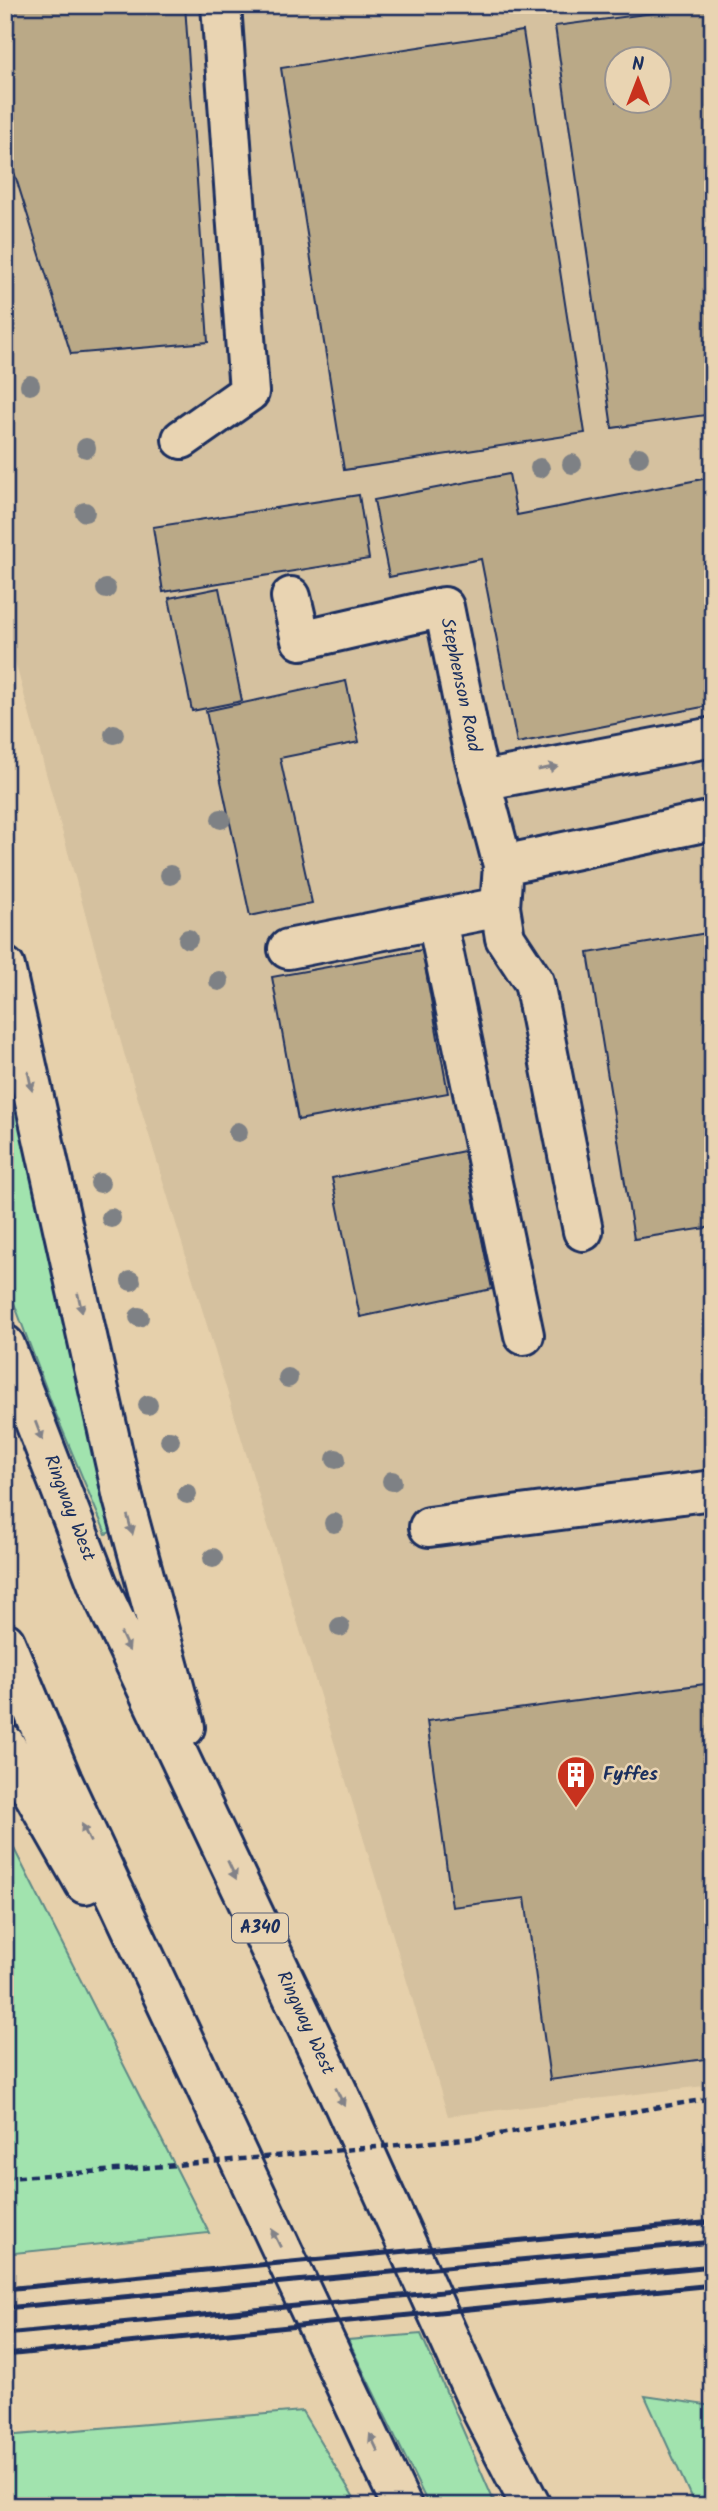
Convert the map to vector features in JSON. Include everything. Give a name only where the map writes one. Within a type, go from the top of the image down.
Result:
[{"type":"main road","points":[[182,439],[248,392],[221,5]]},
{"type":"main road","name":"Stephenson Road","points":[[291,597],[301,640],[444,607],[481,780],[503,865],[500,907],[505,938],[534,982],[583,1231]]},
{"type":"main road","points":[[481,780],[713,737]]},
{"type":"main road","points":[[503,865],[713,820]]},
{"type":"main road","points":[[288,949],[500,907]]},
{"type":"main road","points":[[437,921],[524,1335]]},
{"type":"main road","points":[[5,967],[123,1498],[211,1825]]},
{"type":"main road","name":"Ringway West","points":[[5,1345],[98,1586],[344,2105],[482,2411],[531,2506]]},
{"type":"main road","points":[[429,1527],[713,1490]]},
{"type":"main road","points":[[5,1642],[62,1780],[402,2506]]},
{"type":"main road","points":[[5,1744],[223,2126]]},
{"type":"path","points":[[5,2178],[476,2138],[713,2098]]},
{"type":"shaded area","points":[[5,5],[713,5],[713,2085],[448,2116],[124,1053],[5,626]]},
{"type":"green space","points":[[5,1042],[118,1529],[106,1534],[55,1412],[5,1279]]},
{"type":"green space","points":[[5,1831],[209,2233],[5,2254]]},
{"type":"green space","points":[[421,2334],[496,2506],[429,2506],[348,2340]]},
{"type":"green space","points":[[645,2396],[713,2406],[713,2506],[695,2506]]},
{"type":"green space","points":[[302,2411],[359,2506],[5,2506],[5,2436]]},
{"type":"building","points":[[5,5],[185,5],[208,342],[71,354],[5,143]]},
{"type":"building","points":[[713,5],[713,414],[612,428],[555,26]]},
{"type":"building","points":[[523,31],[585,433],[344,470],[281,68]]},
{"type":"building","points":[[509,474],[517,515],[713,477],[713,705],[517,743],[481,559],[389,577],[374,500]]},
{"type":"building","points":[[359,495],[369,559],[163,592],[153,527]]},
{"type":"building","points":[[219,588],[242,701],[192,711],[169,598]]},
{"type":"building","points":[[346,681],[359,742],[280,758],[312,903],[250,916],[206,711]]},
{"type":"building","points":[[713,932],[713,1227],[634,1239],[588,953]]},
{"type":"building","points":[[422,950],[448,1093],[298,1120],[272,977]]},
{"type":"building","points":[[464,1151],[492,1289],[360,1317],[332,1178]]},
{"type":"building","name":"Fyffes","points":[[713,1683],[713,2058],[550,2080],[525,1898],[452,1907],[427,1721]]},
{"type":"railway","points":[[5,2289],[713,2222]]},
{"type":"railway","points":[[5,2308],[713,2242]]},
{"type":"railway","points":[[5,2334],[713,2266]]},
{"type":"railway","points":[[5,2355],[713,2285]]},
{"type":"place","name":"Fyffes","points":[[576,1809]]}]
